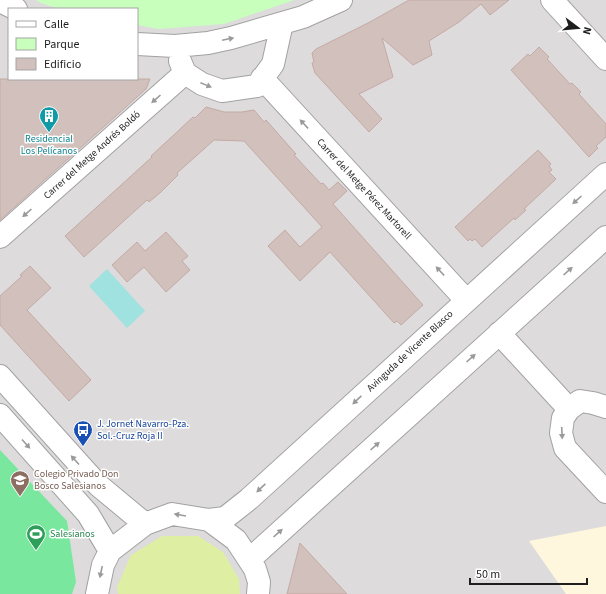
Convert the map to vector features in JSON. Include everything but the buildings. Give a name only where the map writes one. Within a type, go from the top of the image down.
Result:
[{"type":"street","points":[[138,44],[175,46],[208,43],[231,38],[303,17],[342,0]]},
{"type":"street","points":[[552,0],[606,59]]},
{"type":"street","points":[[0,1],[14,8]]},
{"type":"street","points":[[175,46],[185,73],[202,84],[222,91],[257,86],[273,64],[282,23]]},
{"type":"street","name":"Carrer del Metge Andrés Boldó","points":[[0,237],[185,73]]},
{"type":"street","name":"Carrer del Metge Pérez Martorell","points":[[262,78],[466,300]]},
{"type":"street","name":"Avinguda de Vicente Blasco","points":[[210,520],[225,518],[249,499],[606,174]]},
{"type":"street","points":[[250,559],[606,237]]},
{"type":"street","points":[[499,333],[568,409]]},
{"type":"street","points":[[0,376],[98,485],[145,524]]},
{"type":"street","points":[[606,407],[580,401],[568,409],[563,418],[561,433],[565,448],[606,492]]},
{"type":"street","points":[[0,415],[88,514],[110,551]]},
{"type":"street","points":[[97,594],[103,565],[110,551],[145,524],[172,514],[210,520],[236,540],[250,559],[255,569],[259,582],[258,594]]},
{"type":"shaded area","points":[[0,0],[606,0],[606,594],[0,594]]},
{"type":"shaded area","points":[[606,526],[606,594],[566,594],[529,541]]},
{"type":"green space","points":[[36,0],[294,0],[224,24],[159,29],[138,25],[138,8],[64,8],[45,4]]},
{"type":"green space","name":"Salesianos","points":[[0,450],[67,521],[76,582],[72,594],[0,594]]},
{"type":"green space","points":[[162,536],[198,536],[223,552],[239,579],[240,594],[118,594],[117,587],[131,555]]},
{"type":"water","points":[[107,269],[145,311],[127,328],[89,286]]},
{"type":"place","name":"Residencial Los Pelícanos","points":[[49,133]]},
{"type":"place","name":"J. Jornet Navarro-Pza. Sol.-Cruz Roja II","points":[[83,447]]},
{"type":"place","name":"Colegio Privado Don Bosco Salesianos","points":[[20,497]]},
{"type":"place","name":"Salesianos","points":[[36,551]]}]
